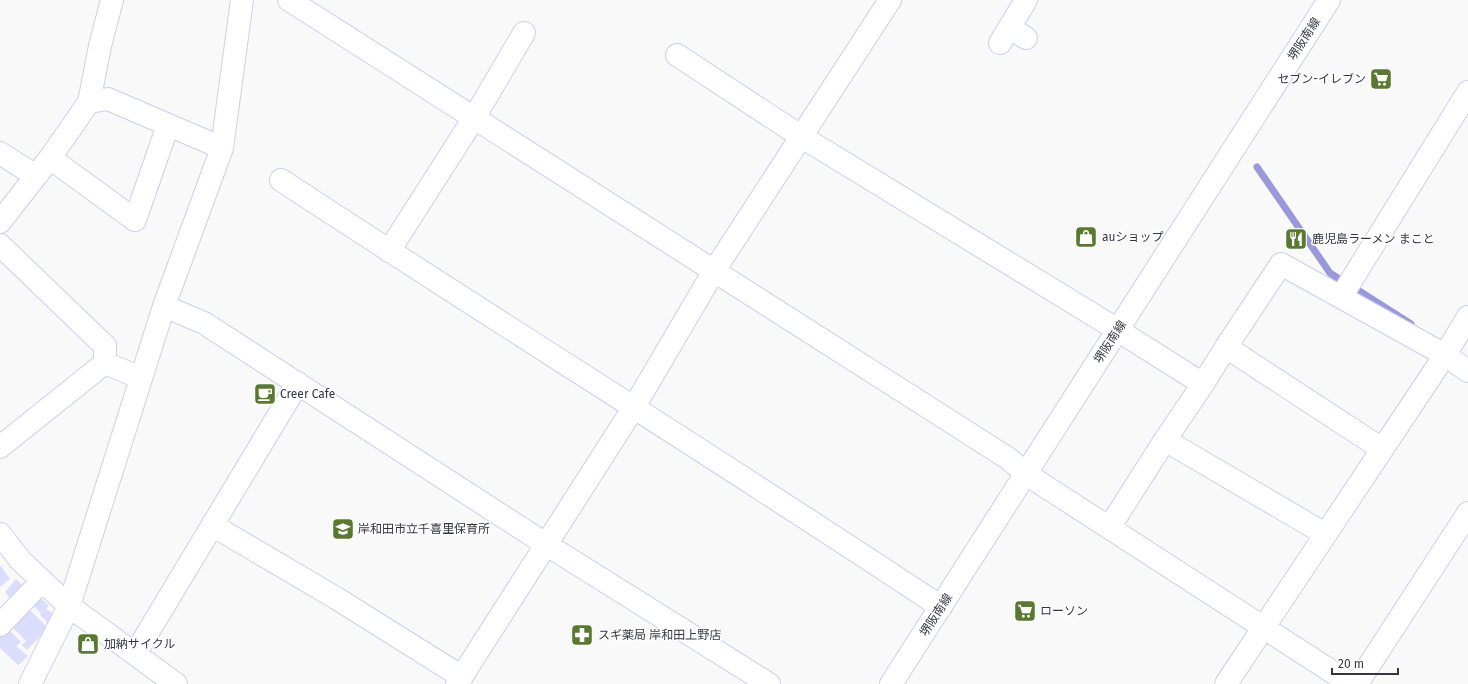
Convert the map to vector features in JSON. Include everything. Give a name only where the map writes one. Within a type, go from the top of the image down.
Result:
[{"type":"street","points":[[0,222],[50,158],[89,102],[100,46],[112,0]]},
{"type":"street","points":[[30,684],[69,606],[164,306],[222,148],[242,0]]},
{"type":"street","points":[[289,0],[714,272],[955,424],[1008,459],[1026,474],[1351,684]]},
{"type":"street","points":[[212,525],[336,598],[460,680],[634,407],[714,272],[890,0]]},
{"type":"street","points":[[1012,36],[1026,0]]},
{"type":"street","name":"堺阪南線","points":[[892,684],[1329,0]]},
{"type":"street","points":[[389,251],[474,118],[524,33]]},
{"type":"street","points":[[677,55],[802,137],[1118,330],[1203,384]]},
{"type":"street","points":[[1341,297],[1468,92]]},
{"type":"street","points":[[89,102],[108,99],[222,148]]},
{"type":"street","points":[[50,158],[135,220],[168,125]]},
{"type":"street","points":[[0,153],[36,176]]},
{"type":"street","points":[[281,180],[941,606]]},
{"type":"street","points":[[0,245],[105,346],[105,364]]},
{"type":"street","points":[[1109,528],[1281,264],[1445,355],[1468,370]]},
{"type":"street","points":[[164,306],[204,323],[547,545],[769,684]]},
{"type":"street","points":[[1226,684],[1445,355],[1468,317]]},
{"type":"street","points":[[1226,348],[1382,449]]},
{"type":"street","points":[[105,364],[141,378]]},
{"type":"street","points":[[0,447],[105,364]]},
{"type":"street","points":[[135,654],[298,383]]},
{"type":"street","points":[[1165,440],[1325,534]]},
{"type":"street","points":[[1357,684],[1468,513]]},
{"type":"street","points":[[0,534],[21,561],[69,606],[176,684]]},
{"type":"street","points":[[0,625],[42,581]]},
{"type":"building","points":[[0,565],[10,579],[0,587]]},
{"type":"building","points":[[16,579],[26,589],[12,601],[5,592]]},
{"type":"building","points":[[36,594],[49,606],[46,609],[57,616],[49,624],[40,615],[41,613],[28,601]]},
{"type":"building","points":[[27,607],[48,628],[27,650],[22,645],[26,641],[9,624]]},
{"type":"building","points":[[3,624],[21,642],[16,646],[28,656],[18,665],[0,648],[0,628]]},
{"type":"waterway","points":[[1257,167],[1330,273],[1341,280]]},
{"type":"waterway","points":[[1353,287],[1411,324]]},
{"type":"place","name":"セブン-イレブン","points":[[1381,79]]},
{"type":"place","name":"auショップ","points":[[1086,237]]},
{"type":"place","name":"鹿児島ラーメン まこと","points":[[1296,239]]},
{"type":"place","name":"Creer Cafe","points":[[265,394]]},
{"type":"place","name":"岸和田市立千喜里保育所","points":[[343,529]]},
{"type":"place","name":"ローソン","points":[[1025,611]]},
{"type":"place","name":"スギ薬局 岸和田上野店","points":[[582,635]]},
{"type":"place","name":"加納サイクル","points":[[88,644]]}]
